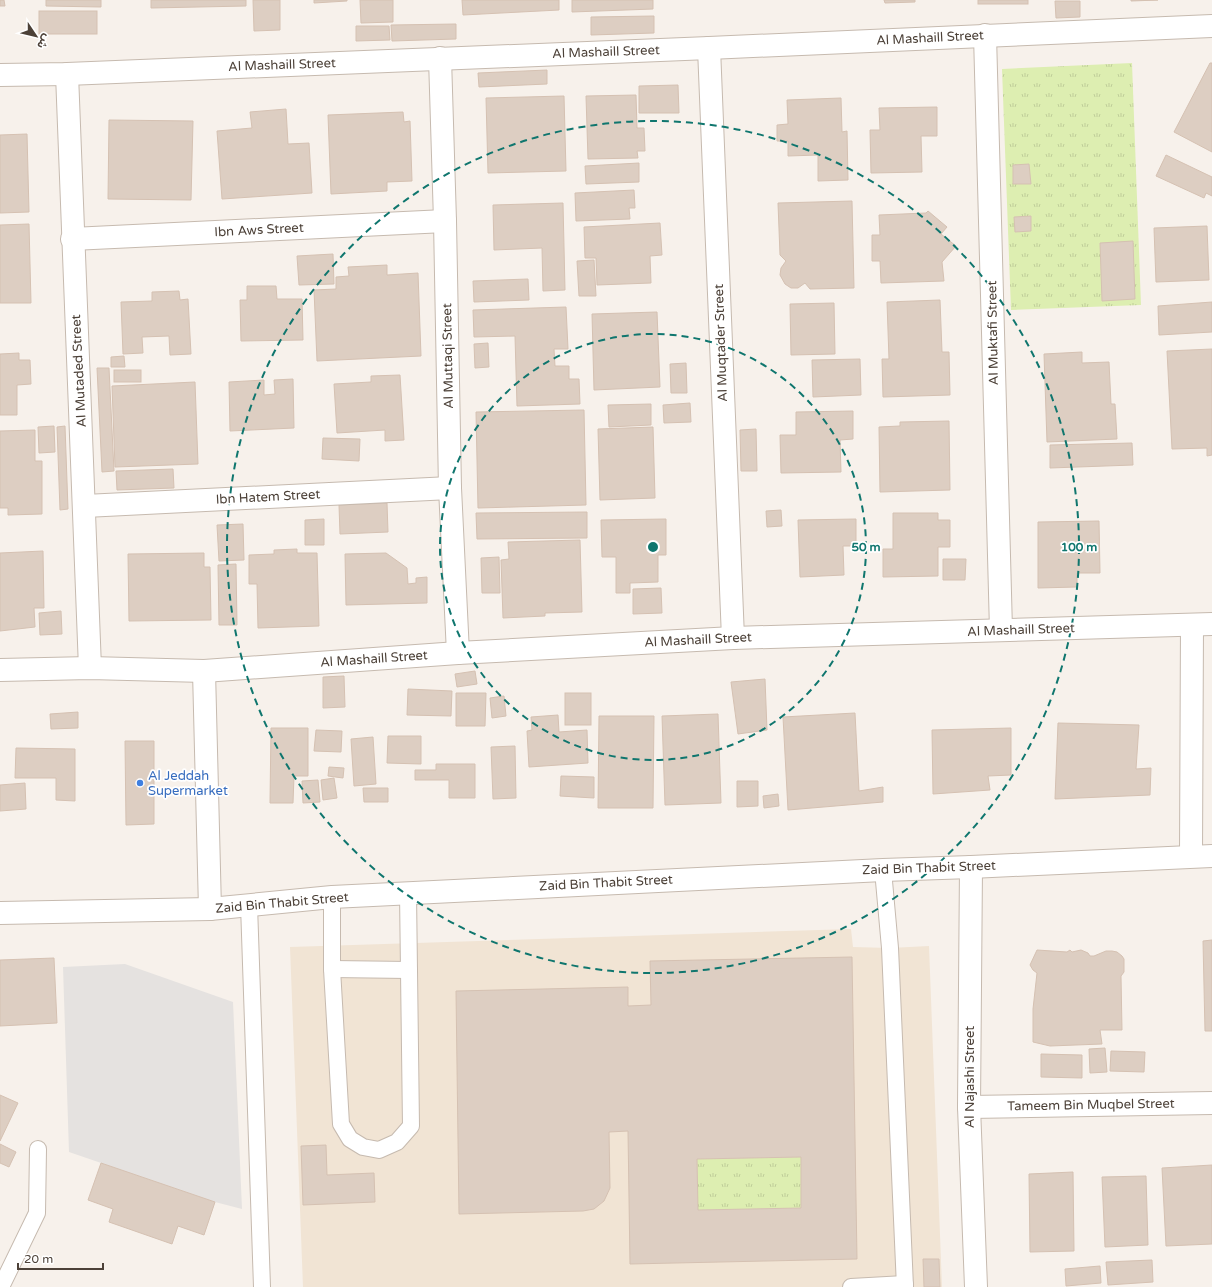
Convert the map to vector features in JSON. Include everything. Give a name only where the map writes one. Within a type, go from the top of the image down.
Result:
[{"type":"street","name":"Al Mashaill Street","points":[[0,75],[66,74],[1212,26]]},
{"type":"street","name":"Al Muktafi Street","points":[[985,35],[1001,630]]},
{"type":"street","name":"Al Muqtader Street","points":[[709,48],[733,638]]},
{"type":"street","name":"Al Muttaqi Street","points":[[440,58],[445,221],[450,488],[458,653]]},
{"type":"street","name":"Al Mutaded Street","points":[[66,74],[72,239],[85,506],[90,668]]},
{"type":"street","name":"Ibn Aws Street","points":[[72,239],[445,221]]},
{"type":"street","name":"Ibn Hatem Street","points":[[85,506],[450,488]]},
{"type":"street","name":"Al Mashaill Street","points":[[0,670],[90,668],[204,671],[458,653],[733,638],[1202,624],[1202,856]]},
{"type":"street","points":[[204,671],[210,909]]},
{"type":"street","name":"Zaid Bin Thabit Street","points":[[0,913],[210,909],[332,897],[1202,856]]},
{"type":"street","name":"Al Najashi Street","points":[[971,867],[969,1107],[976,1287]]},
{"type":"street","name":"Tameem Bin Muqbel Street","points":[[969,1107],[1212,1103]]},
{"type":"lane","points":[[851,1287],[905,1285],[890,948],[882,870]]},
{"type":"lane","points":[[332,897],[332,969],[341,1124],[350,1139],[363,1147],[379,1150],[397,1142],[410,1126],[408,893]]},
{"type":"lane","points":[[249,905],[262,1287]]},
{"type":"lane","points":[[332,969],[409,970]]},
{"type":"lane","points":[[1,1287],[37,1213],[38,1149]]},
{"type":"shaded area","points":[[851,929],[853,947],[890,948],[929,946],[942,1287],[303,1287],[290,947]]},
{"type":"shaded area","points":[[125,964],[233,1002],[242,1209],[215,1202],[69,1152],[63,967]]},
{"type":"green space","points":[[1132,63],[1141,305],[1011,310],[1002,69]]},
{"type":"green space","points":[[801,1157],[801,1208],[698,1210],[697,1159]]},
{"type":"building","points":[[0,0],[4,0],[5,6],[0,6]]},
{"type":"building","points":[[46,0],[101,0],[101,7],[46,6]]},
{"type":"building","points":[[151,0],[246,0],[246,6],[151,8]]},
{"type":"building","points":[[253,0],[280,0],[280,30],[254,31]]},
{"type":"building","points":[[314,0],[347,0],[347,1],[314,3]]},
{"type":"building","points":[[360,0],[393,0],[393,22],[361,23]]},
{"type":"building","points":[[462,0],[559,0],[559,10],[463,15]]},
{"type":"building","points":[[572,0],[653,0],[653,9],[572,12]]},
{"type":"building","points":[[884,0],[915,0],[915,2],[885,3]]},
{"type":"building","points":[[978,0],[1028,0],[1028,4],[978,4]]},
{"type":"building","points":[[1131,0],[1158,0],[1131,1]]},
{"type":"building","points":[[1055,1],[1080,1],[1080,17],[1056,18]]},
{"type":"building","points":[[39,11],[97,11],[97,34],[39,34]]},
{"type":"building","points":[[654,16],[654,33],[591,35],[591,17]]},
{"type":"building","points":[[456,24],[456,39],[392,41],[391,25]]},
{"type":"building","points":[[356,26],[389,26],[390,40],[356,41]]},
{"type":"building","points":[[1210,63],[1212,63],[1212,152],[1174,132]]},
{"type":"building","points":[[547,70],[547,84],[479,87],[478,73]]},
{"type":"building","points":[[678,85],[679,113],[639,113],[639,86]]},
{"type":"building","points":[[636,95],[637,128],[644,128],[645,151],[637,151],[638,158],[588,159],[586,96]]},
{"type":"building","points":[[564,96],[566,171],[488,173],[486,98]]},
{"type":"building","points":[[841,98],[842,132],[847,131],[848,180],[818,181],[818,155],[788,156],[788,141],[777,141],[777,125],[788,124],[787,100]]},
{"type":"building","points":[[937,107],[937,136],[921,136],[922,172],[871,173],[870,130],[880,130],[879,108]]},
{"type":"building","points":[[286,109],[288,144],[309,143],[312,193],[222,199],[217,131],[252,128],[250,112]]},
{"type":"building","points":[[403,112],[404,122],[410,121],[412,181],[387,182],[387,191],[331,194],[328,115]]},
{"type":"building","points":[[109,120],[193,121],[191,200],[108,199]]},
{"type":"building","points":[[27,134],[29,212],[0,213],[0,135]]},
{"type":"building","points":[[1166,155],[1212,177],[1212,196],[1206,193],[1204,198],[1156,176]]},
{"type":"building","points":[[639,163],[639,182],[586,184],[585,166]]},
{"type":"building","points":[[1029,164],[1031,184],[1013,184],[1013,165]]},
{"type":"building","points":[[634,190],[635,208],[629,208],[630,219],[576,221],[575,193]]},
{"type":"building","points":[[852,201],[854,288],[810,289],[805,283],[798,288],[791,288],[785,284],[780,275],[781,268],[786,261],[780,255],[778,203]]},
{"type":"building","points":[[563,203],[565,290],[543,291],[542,248],[494,250],[493,205]]},
{"type":"building","points":[[928,211],[947,227],[941,234],[956,246],[942,262],[944,281],[881,283],[880,261],[872,261],[872,235],[880,235],[879,215],[926,213]]},
{"type":"building","points":[[1031,216],[1031,231],[1015,232],[1014,217]]},
{"type":"building","points":[[660,223],[662,255],[650,256],[651,283],[597,285],[596,258],[585,258],[584,227]]},
{"type":"building","points":[[29,224],[31,303],[0,303],[0,225]]},
{"type":"building","points":[[1207,226],[1209,280],[1156,282],[1154,228]]},
{"type":"building","points":[[1133,241],[1135,299],[1102,301],[1100,243]]},
{"type":"building","points":[[333,254],[334,284],[299,285],[297,256]]},
{"type":"building","points":[[594,260],[596,296],[579,296],[577,261]]},
{"type":"building","points":[[387,265],[387,275],[418,273],[421,356],[317,361],[314,290],[336,289],[336,277],[349,276],[348,267]]},
{"type":"building","points":[[528,279],[529,300],[474,302],[473,281]]},
{"type":"building","points":[[247,286],[276,286],[277,299],[302,299],[303,340],[241,341],[240,300],[247,300]]},
{"type":"building","points":[[179,291],[180,300],[188,299],[191,354],[170,355],[169,336],[142,337],[143,353],[123,354],[121,302],[152,301],[152,292]]},
{"type":"building","points":[[940,300],[942,352],[949,352],[950,395],[883,397],[882,359],[889,359],[887,302]]},
{"type":"building","points":[[1212,302],[1212,332],[1159,335],[1158,306]]},
{"type":"building","points":[[834,303],[835,354],[791,355],[790,304]]},
{"type":"building","points":[[566,307],[568,349],[554,349],[555,366],[569,366],[569,379],[579,379],[580,404],[517,406],[515,336],[474,337],[473,310]]},
{"type":"building","points":[[657,312],[660,387],[594,390],[592,314]]},
{"type":"building","points":[[488,343],[489,367],[475,368],[474,344]]},
{"type":"building","points":[[1212,349],[1212,455],[1207,456],[1207,448],[1172,449],[1167,351]]},
{"type":"building","points":[[1082,352],[1082,363],[1109,362],[1111,404],[1115,404],[1117,439],[1047,442],[1044,354]]},
{"type":"building","points":[[19,353],[19,360],[30,360],[31,384],[17,385],[17,415],[0,415],[0,354]]},
{"type":"building","points":[[124,356],[125,367],[111,367],[111,357]]},
{"type":"building","points":[[860,359],[861,395],[813,397],[812,360]]},
{"type":"building","points":[[686,363],[687,393],[671,393],[670,364]]},
{"type":"building","points":[[97,368],[109,368],[114,471],[102,472]]},
{"type":"building","points":[[114,370],[141,370],[141,382],[114,382]]},
{"type":"building","points":[[400,375],[404,440],[385,441],[385,430],[337,433],[334,384],[371,382],[371,376]]},
{"type":"building","points":[[293,379],[294,428],[230,431],[229,382],[264,380],[264,395],[275,394],[274,380]]},
{"type":"building","points":[[195,382],[198,464],[115,467],[112,386]]},
{"type":"building","points":[[690,403],[691,422],[664,423],[663,405]]},
{"type":"building","points":[[651,404],[651,425],[609,427],[608,405]]},
{"type":"building","points":[[584,410],[586,505],[478,508],[476,412]]},
{"type":"building","points":[[853,411],[853,439],[840,440],[841,472],[781,473],[780,435],[796,435],[796,412]]},
{"type":"building","points":[[949,421],[950,490],[880,492],[879,427],[900,426],[900,422]]},
{"type":"building","points":[[54,426],[55,452],[39,453],[38,427]]},
{"type":"building","points":[[65,426],[68,509],[60,510],[57,427]]},
{"type":"building","points":[[653,427],[655,498],[600,500],[598,429]]},
{"type":"building","points":[[756,429],[757,471],[741,471],[740,430]]},
{"type":"building","points":[[35,430],[35,461],[42,461],[42,514],[8,515],[8,508],[0,508],[0,431]]},
{"type":"building","points":[[323,438],[360,439],[359,461],[322,459]]},
{"type":"building","points":[[1132,443],[1133,465],[1050,468],[1050,445]]},
{"type":"building","points":[[173,469],[174,488],[117,490],[116,471]]},
{"type":"building","points":[[387,503],[388,532],[340,534],[339,505]]},
{"type":"building","points":[[781,510],[782,526],[767,527],[766,511]]},
{"type":"building","points":[[587,512],[587,538],[477,539],[476,513]]},
{"type":"building","points":[[893,513],[938,513],[938,520],[950,520],[950,547],[938,547],[938,576],[883,577],[883,549],[893,549]]},
{"type":"building","points":[[324,519],[324,545],[305,545],[305,520]]},
{"type":"building","points":[[666,519],[666,555],[658,555],[658,582],[630,583],[630,593],[616,593],[616,557],[602,557],[601,520]]},
{"type":"building","points":[[856,519],[856,546],[843,546],[844,575],[800,577],[798,520]]},
{"type":"building","points":[[1099,521],[1100,573],[1077,573],[1077,587],[1038,588],[1038,522]]},
{"type":"building","points":[[243,524],[244,560],[219,561],[217,525]]},
{"type":"building","points":[[580,540],[582,612],[545,613],[545,616],[503,618],[501,560],[509,559],[508,542]]},
{"type":"building","points":[[297,549],[297,553],[317,553],[319,626],[258,628],[257,584],[249,584],[249,555],[274,554],[274,550]]},
{"type":"building","points":[[43,551],[44,608],[34,608],[35,627],[0,631],[0,553]]},
{"type":"building","points":[[204,553],[204,567],[210,567],[211,620],[129,621],[128,554]]},
{"type":"building","points":[[386,553],[407,568],[408,584],[416,583],[416,578],[427,577],[427,603],[346,605],[345,554]]},
{"type":"building","points":[[499,557],[500,593],[482,593],[481,558]]},
{"type":"building","points":[[943,559],[966,559],[965,580],[943,580]]},
{"type":"building","points":[[236,564],[237,625],[219,625],[218,565]]},
{"type":"building","points":[[661,588],[662,613],[633,614],[633,589]]},
{"type":"building","points":[[61,611],[62,634],[40,635],[39,613]]},
{"type":"building","points":[[475,671],[477,684],[457,687],[455,674]]},
{"type":"building","points":[[344,676],[345,707],[323,708],[323,677]]},
{"type":"building","points":[[765,679],[767,730],[738,734],[731,682]]},
{"type":"building","points":[[408,689],[452,691],[451,716],[407,715]]},
{"type":"building","points":[[456,693],[486,693],[485,726],[456,726]]},
{"type":"building","points":[[565,693],[591,693],[591,725],[565,725]]},
{"type":"building","points":[[504,696],[506,716],[492,718],[490,698]]},
{"type":"building","points":[[78,712],[78,728],[51,729],[50,714]]},
{"type":"building","points":[[855,713],[859,791],[883,787],[883,802],[788,810],[783,717]]},
{"type":"building","points":[[718,714],[721,803],[665,805],[662,716]]},
{"type":"building","points":[[558,715],[559,732],[587,730],[588,763],[529,767],[527,731],[532,730],[531,717]]},
{"type":"building","points":[[599,716],[654,716],[653,808],[598,808]]},
{"type":"building","points":[[1058,723],[1139,725],[1136,769],[1151,768],[1150,795],[1055,799]]},
{"type":"building","points":[[271,728],[308,728],[308,776],[294,776],[293,803],[270,803]]},
{"type":"building","points":[[1011,728],[1011,775],[988,776],[990,790],[933,794],[932,730]]},
{"type":"building","points":[[316,730],[342,731],[341,752],[314,751]]},
{"type":"building","points":[[388,736],[421,736],[421,764],[387,763]]},
{"type":"building","points":[[373,737],[376,784],[354,786],[351,739]]},
{"type":"building","name":"Al Jeddah Supermarket","points":[[125,741],[154,741],[154,824],[126,825]]},
{"type":"building","points":[[515,746],[516,798],[493,799],[491,747]]},
{"type":"building","points":[[16,748],[75,749],[75,801],[56,800],[56,778],[15,778]]},
{"type":"building","points":[[436,764],[475,764],[475,798],[449,798],[449,780],[415,780],[415,770],[436,770]]},
{"type":"building","points":[[329,767],[344,768],[343,778],[328,776]]},
{"type":"building","points":[[561,776],[594,777],[594,798],[560,796]]},
{"type":"building","points":[[334,778],[337,798],[323,800],[321,780]]},
{"type":"building","points":[[318,780],[320,802],[303,803],[302,781]]},
{"type":"building","points":[[737,781],[758,781],[758,806],[737,807]]},
{"type":"building","points":[[25,783],[26,809],[0,811],[0,785]]},
{"type":"building","points":[[363,788],[388,788],[388,802],[364,802]]},
{"type":"building","points":[[778,794],[779,806],[764,808],[763,796]]},
{"type":"building","points":[[1212,940],[1212,1031],[1205,1031],[1203,941]]},
{"type":"building","points":[[1037,950],[1067,952],[1070,950],[1072,952],[1081,950],[1088,953],[1090,956],[1106,951],[1112,951],[1117,952],[1122,956],[1124,959],[1124,972],[1121,976],[1122,1030],[1100,1030],[1102,1044],[1050,1046],[1033,1042],[1033,1009],[1037,973],[1030,965]]},
{"type":"building","points":[[852,957],[857,1259],[630,1264],[628,1131],[609,1132],[610,1188],[604,1201],[594,1209],[583,1211],[459,1214],[456,991],[628,987],[628,1006],[651,1005],[650,961]],"holes":[[[801,1157],[801,1208],[698,1210],[697,1159]]]},
{"type":"building","points":[[54,958],[57,1023],[0,1026],[0,960]]},
{"type":"building","points":[[1105,1048],[1107,1072],[1090,1073],[1089,1049]]},
{"type":"building","points":[[1111,1051],[1145,1052],[1144,1072],[1110,1071]]},
{"type":"building","points":[[1041,1054],[1082,1055],[1082,1078],[1041,1077]]},
{"type":"building","points":[[0,1095],[18,1103],[0,1141]]},
{"type":"building","points":[[0,1144],[16,1152],[9,1167],[0,1163]]},
{"type":"building","points":[[326,1145],[327,1175],[374,1173],[375,1202],[303,1205],[301,1146]]},
{"type":"building","points":[[101,1163],[215,1202],[204,1235],[178,1226],[172,1244],[109,1222],[113,1209],[88,1200]]},
{"type":"building","points":[[1212,1165],[1212,1244],[1166,1246],[1162,1168]]},
{"type":"building","points":[[1073,1172],[1074,1251],[1030,1252],[1029,1174]]},
{"type":"building","points":[[1146,1176],[1148,1245],[1105,1247],[1102,1177]]},
{"type":"building","points":[[923,1259],[939,1259],[940,1287],[924,1287]]},
{"type":"building","points":[[1152,1260],[1153,1282],[1108,1285],[1106,1262]]},
{"type":"building","points":[[1100,1266],[1101,1283],[1066,1286],[1065,1269]]},
{"type":"place","name":"Al Jeddah Supermarket","points":[[140,783]]}]
